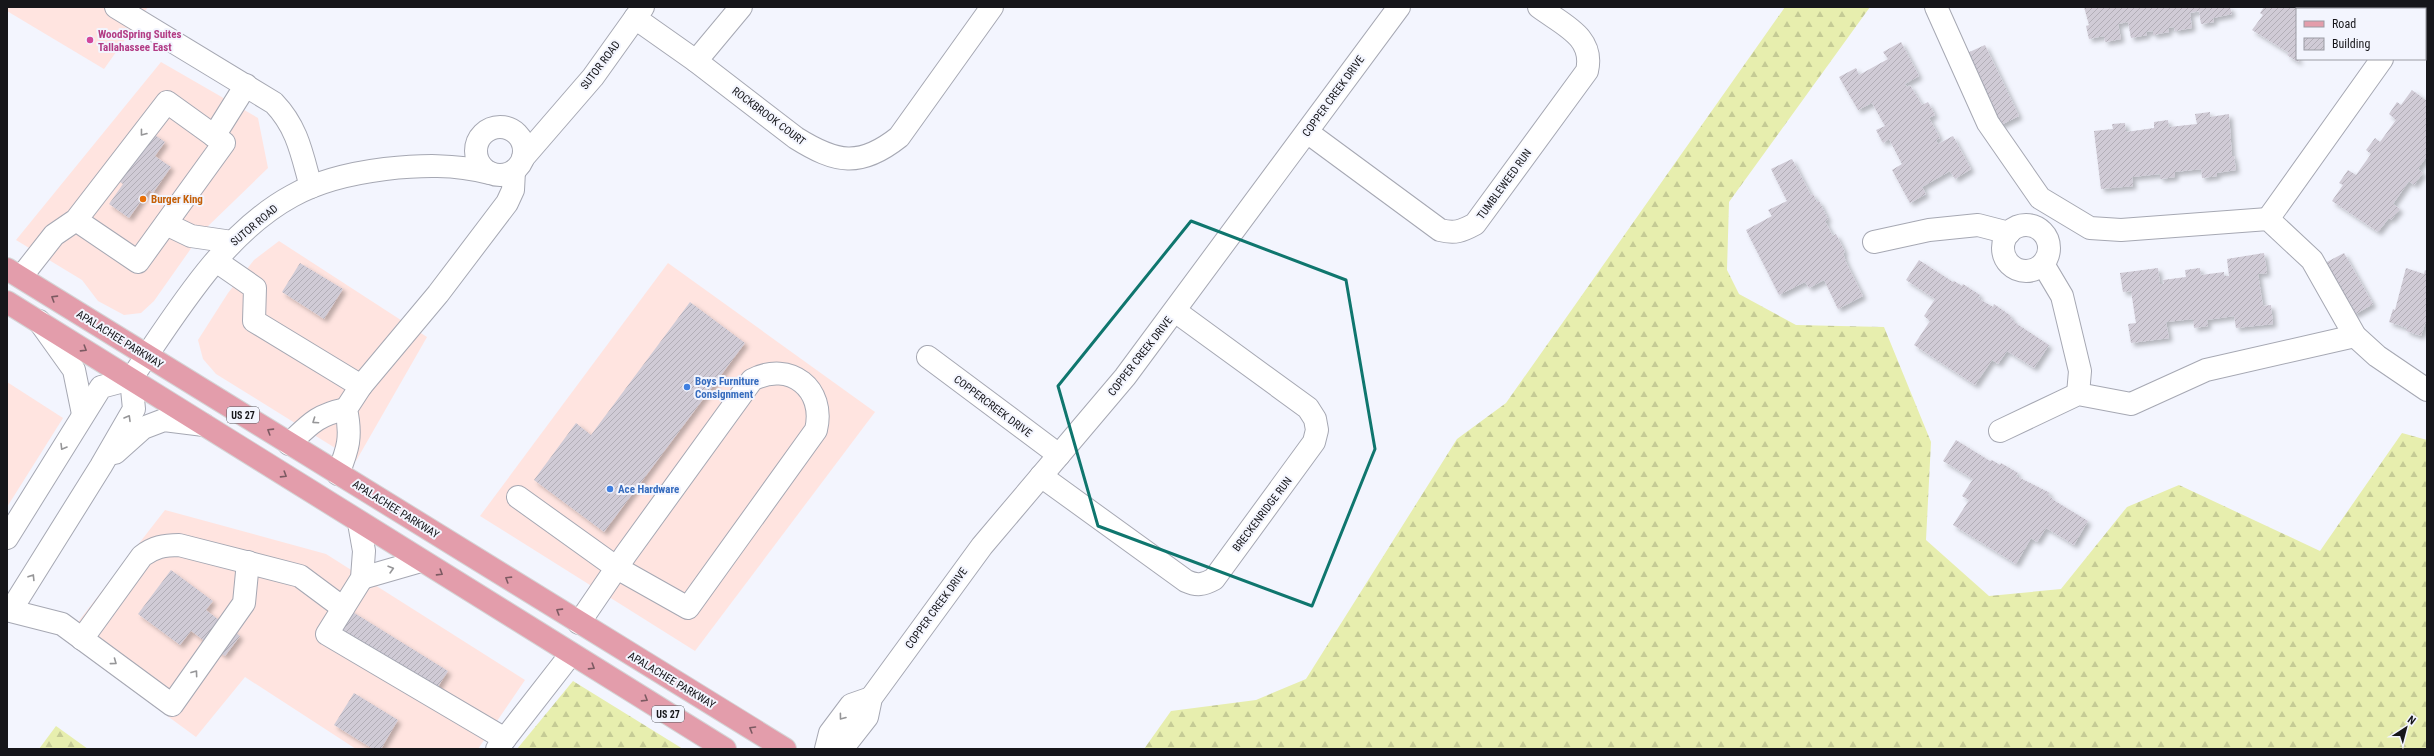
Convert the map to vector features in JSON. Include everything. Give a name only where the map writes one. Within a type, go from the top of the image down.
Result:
[{"type":"main road","name":"APALACHEE PARKWAY","points":[[14,273],[785,749]]},
{"type":"main road","name":"US 27","points":[[7,302],[359,523],[725,749]]},
{"type":"main road","points":[[535,632],[565,632],[579,623]]},
{"type":"main road","points":[[571,654],[587,643],[616,646]]},
{"type":"street","points":[[696,61],[741,7]]},
{"type":"street","name":"ROCKBROOK COURT","points":[[639,13],[696,61],[801,142],[833,157],[851,160],[869,156],[884,149],[899,137],[992,7]]},
{"type":"street","name":"COPPER CREEK DRIVE","points":[[842,749],[867,717],[871,698],[982,546],[1125,377],[1399,7]]},
{"type":"street","name":"TUMBLEWEED RUN","points":[[1307,132],[1440,230],[1452,233],[1463,231],[1475,224],[1587,71],[1590,59],[1588,47],[1581,38],[1539,7]]},
{"type":"street","points":[[1936,7],[1988,123],[2040,198],[2054,205],[2090,228],[2121,230],[2268,219],[2312,260],[2356,336],[2377,356],[2427,390]]},
{"type":"street","points":[[122,9],[274,103],[287,116],[295,132],[311,187]]},
{"type":"street","name":"SUTOR ROAD","points":[[518,165],[553,121],[593,77],[639,13]]},
{"type":"street","points":[[2268,219],[2381,60]]},
{"type":"street","points":[[214,136],[246,85]]},
{"type":"street","points":[[14,273],[54,235],[76,220],[167,102],[224,143],[138,262],[76,220]]},
{"type":"street","points":[[510,130],[538,122],[553,121]]},
{"type":"street","points":[[338,474],[349,447],[350,429],[346,409],[360,386],[438,294],[507,203],[513,190],[518,165],[522,143],[519,136],[510,130],[499,127],[492,129],[480,138],[476,154],[483,168],[490,173],[506,174],[518,165]]},
{"type":"street","name":"SUTOR ROAD","points":[[414,166],[450,154],[480,138]]},
{"type":"street","name":"SUTOR ROAD","points":[[131,379],[216,261],[232,242],[264,214],[292,195],[331,180],[372,171],[414,166],[446,165],[490,173]]},
{"type":"street","points":[[2040,230],[2054,205]]},
{"type":"street","points":[[166,224],[191,236],[232,242]]},
{"type":"street","points":[[1874,242],[1929,230],[1978,225],[2009,233]]},
{"type":"street","points":[[2027,225],[2040,230],[2046,236],[2049,250],[2043,264],[2029,272],[2014,268],[2007,263],[2003,248],[2009,233],[2020,226],[2027,225]]},
{"type":"street","points":[[216,261],[255,288],[254,321],[360,386]]},
{"type":"street","points":[[2043,264],[2062,296],[2080,371],[2078,394]]},
{"type":"street","name":"BRECKENRIDGE RUN","points":[[1041,476],[1186,581],[1194,585],[1205,584],[1214,579],[1294,472],[1314,442],[1317,430],[1315,419],[1308,408],[1175,311]]},
{"type":"street","points":[[39,321],[74,370],[83,414]]},
{"type":"street","points":[[2000,431],[2078,394],[2131,404],[2206,370],[2356,336]]},
{"type":"street","name":"COPPERCREEK DRIVE","points":[[928,357],[1059,455]]},
{"type":"street","points":[[518,497],[617,568],[688,608],[816,430],[818,408],[811,392],[805,385],[795,378],[782,373],[767,374],[752,380],[617,568],[579,623]]},
{"type":"street","points":[[7,538],[101,387],[131,379],[134,409],[101,466],[9,610],[62,624],[172,705],[244,603],[248,562]]},
{"type":"street","points":[[289,444],[310,423],[326,413],[346,409]]},
{"type":"street","points":[[101,466],[143,428],[164,420],[204,425]]},
{"type":"street","points":[[359,523],[364,552],[362,578],[327,634],[501,744],[571,654]]},
{"type":"street","points":[[82,639],[142,556],[150,550],[162,545],[179,545],[300,576],[343,608]]},
{"type":"street","points":[[362,578],[421,561]]},
{"type":"street","points":[[826,749],[830,733],[851,705],[871,698]]},
{"type":"highlighted area","points":[[1191,221],[1346,280],[1375,449],[1312,606],[1098,526],[1058,386]]},
{"type":"shaded area","name":"WoodSpring Suites Tallahassee East","points":[[7,7],[148,7],[104,69],[7,11]]},
{"type":"shaded area","name":"Burger King","points":[[161,62],[258,118],[268,168],[204,230],[154,301],[141,313],[124,315],[98,301],[82,280],[16,240]]},
{"type":"shaded area","points":[[279,241],[427,337],[356,461],[216,374],[203,359],[198,340],[228,293],[254,260]]},
{"type":"shaded area","points":[[668,263],[875,412],[695,651],[480,516]]},
{"type":"shaded area","points":[[7,382],[63,418],[7,507]]},
{"type":"shaded area","points":[[165,510],[326,554],[525,680],[478,749],[356,749],[245,677],[196,737],[64,640]]},
{"type":"green space","points":[[1785,7],[1870,7],[1729,202],[1727,270],[1739,294],[1796,325],[1884,327],[1931,442],[1926,540],[1989,596],[2061,589],[2127,507],[2179,485],[2320,551],[2402,433],[2427,440],[2427,749],[1144,749],[1171,711],[1256,700],[1306,679],[1457,439],[1506,403]]},
{"type":"green space","points":[[573,681],[683,749],[517,749]]},
{"type":"green space","points":[[56,726],[88,749],[39,749]]},
{"type":"building","points":[[2084,7],[2230,7],[2232,14],[2213,18],[2214,22],[2201,24],[2199,11],[2190,13],[2192,28],[2175,31],[2174,27],[2168,28],[2169,32],[2153,35],[2153,31],[2146,32],[2147,35],[2131,38],[2128,22],[2118,24],[2121,39],[2105,42],[2104,36],[2089,39],[2086,26],[2089,25]]},
{"type":"building","points":[[2264,7],[2338,7],[2296,8],[2296,60],[2299,60],[2298,62],[2287,55],[2289,53],[2252,30],[2263,15],[2260,13]]},
{"type":"building","points":[[2389,7],[2423,7],[2422,8],[2388,8]]},
{"type":"building","points":[[1901,42],[1919,76],[1905,84],[1907,87],[1910,85],[1922,105],[1928,102],[1935,115],[1929,118],[1940,138],[1936,140],[1938,144],[1953,136],[1971,169],[1955,179],[1950,171],[1922,187],[1926,194],[1910,203],[1892,170],[1902,164],[1889,139],[1883,143],[1876,130],[1885,126],[1872,103],[1858,110],[1839,77],[1856,68],[1859,75],[1888,59],[1883,52]]},
{"type":"building","points":[[1985,45],[2019,116],[1999,126],[1965,54]]},
{"type":"building","points":[[2412,90],[2427,101],[2427,156],[2418,169],[2423,173],[2414,185],[2409,181],[2393,204],[2400,209],[2391,220],[2389,218],[2378,232],[2332,201],[2343,185],[2339,183],[2348,170],[2356,175],[2371,154],[2366,150],[2375,138],[2380,142],[2396,120],[2389,114],[2397,102],[2401,105]]},
{"type":"building","points":[[2210,112],[2210,117],[2229,114],[2232,156],[2234,156],[2236,170],[2217,173],[2217,176],[2202,178],[2201,169],[2175,172],[2175,177],[2160,179],[2160,174],[2132,177],[2133,186],[2101,189],[2094,131],[2113,129],[2112,124],[2125,123],[2126,132],[2154,128],[2154,122],[2168,120],[2169,127],[2197,124],[2195,114]]},
{"type":"building","points":[[152,133],[165,142],[155,156],[171,167],[153,193],[149,190],[129,218],[109,204],[123,184],[120,182]]},
{"type":"building","points":[[1792,159],[1811,195],[1813,194],[1817,202],[1819,201],[1828,219],[1825,221],[1833,236],[1836,234],[1845,252],[1843,253],[1846,262],[1863,296],[1838,309],[1824,280],[1809,288],[1805,282],[1779,295],[1746,230],[1772,216],[1768,210],[1787,201],[1771,169]]},
{"type":"building","points":[[2264,253],[2267,273],[2258,274],[2263,306],[2271,305],[2273,324],[2236,328],[2234,316],[2207,320],[2208,326],[2194,328],[2193,319],[2166,322],[2169,338],[2131,343],[2128,324],[2136,323],[2131,291],[2123,292],[2120,273],[2158,268],[2160,284],[2164,284],[2163,280],[2186,277],[2185,270],[2200,268],[2201,275],[2224,272],[2224,276],[2229,276],[2227,259]]},
{"type":"building","points":[[2344,253],[2373,304],[2354,315],[2325,263]]},
{"type":"building","points":[[1919,260],[1953,282],[1954,281],[1962,286],[1963,284],[1980,295],[1978,298],[1993,307],[1994,304],[2011,316],[2010,317],[2017,324],[2049,345],[2034,368],[2007,351],[1998,364],[1992,360],[1975,385],[1914,345],[1930,321],[1924,316],[1935,299],[1906,280]]},
{"type":"building","points":[[300,263],[343,289],[324,319],[282,292]]},
{"type":"building","points":[[2406,268],[2424,274],[2425,270],[2427,271],[2427,324],[2425,324],[2421,336],[2406,331],[2407,328],[2389,322],[2393,309],[2395,310]]},
{"type":"building","points":[[690,302],[745,343],[604,532],[534,480],[576,423],[591,435]]},
{"type":"building","points":[[1956,440],[1990,461],[1992,460],[2000,465],[2001,463],[2018,473],[2016,476],[2050,493],[2048,495],[2055,501],[2088,521],[2074,545],[2046,528],[2037,542],[2031,538],[2016,564],[1953,525],[1969,500],[1962,496],[1973,479],[1943,461]]},
{"type":"building","points":[[171,570],[213,601],[206,610],[240,636],[225,656],[191,631],[180,645],[138,614]]},
{"type":"building","points":[[348,609],[448,671],[436,690],[336,629]]},
{"type":"building","points":[[354,693],[398,720],[381,749],[373,749],[334,725]]},
{"type":"place","name":"WoodSpring Suites Tallahassee East","points":[[90,40]]},
{"type":"place","name":"Burger King","points":[[143,199]]},
{"type":"place","name":"Boys Furniture Consignment","points":[[687,387]]},
{"type":"place","name":"Ace Hardware","points":[[610,489]]}]
